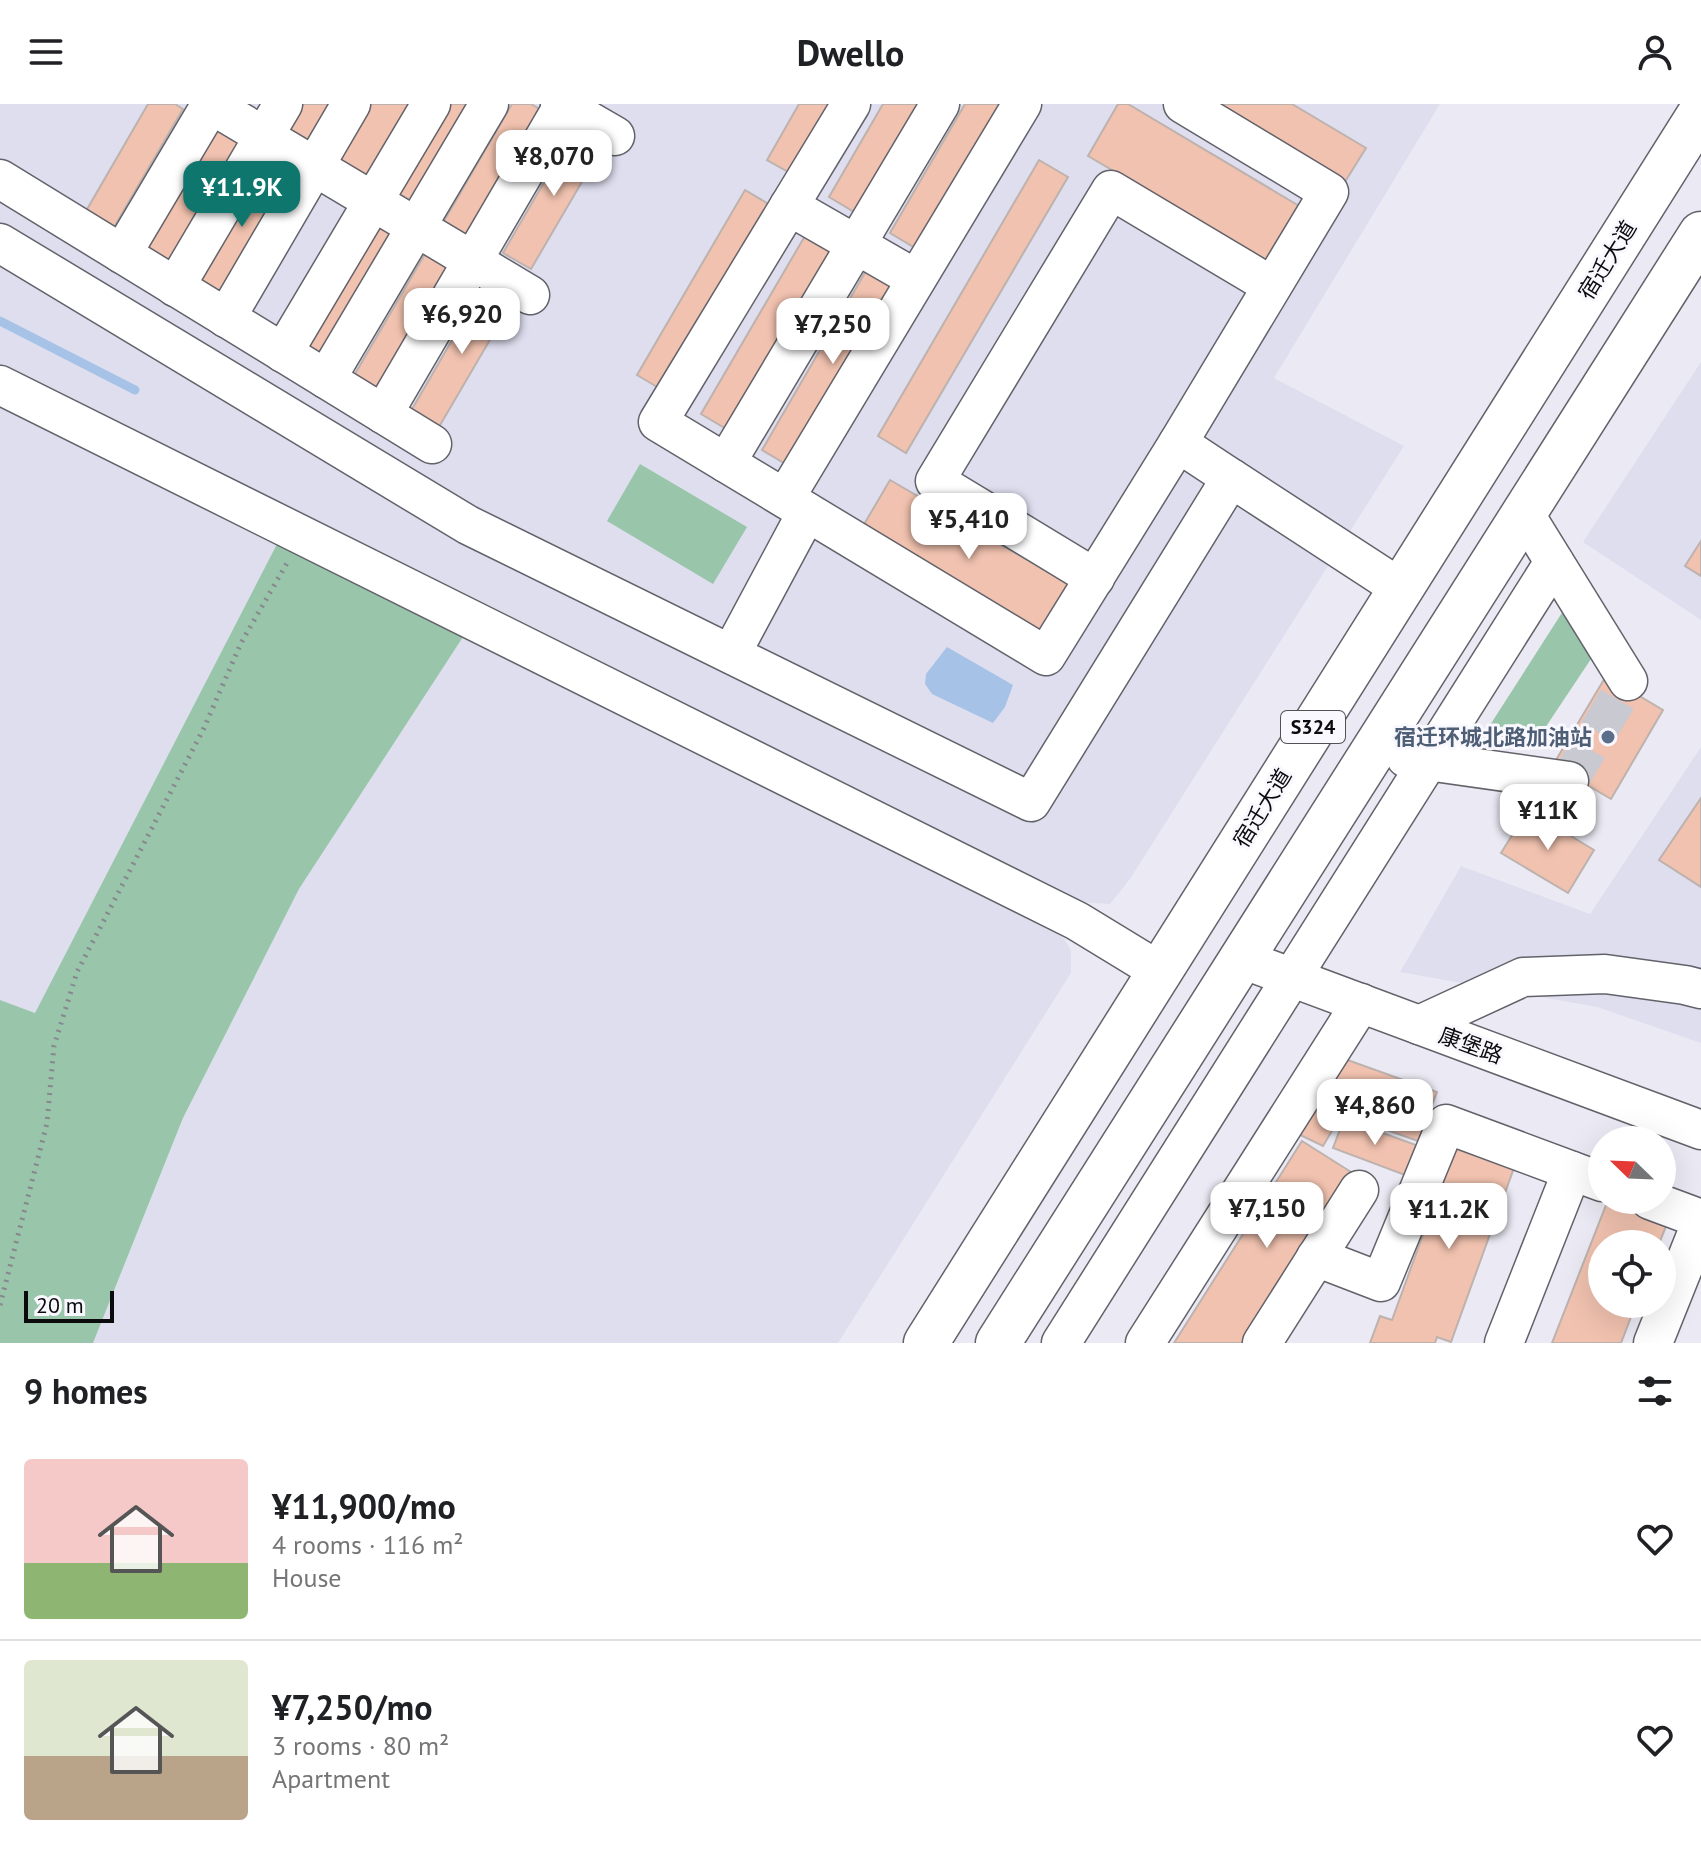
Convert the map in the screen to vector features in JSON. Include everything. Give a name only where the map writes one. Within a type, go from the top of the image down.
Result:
[{"type":"main road","name":"宿迁大道","points":[[926,1343],[1701,112]]},
{"type":"main road","name":"S324","points":[[998,1343],[1701,234]]},
{"type":"main road","points":[[1586,414],[1676,301],[1701,277]]},
{"type":"street","points":[[122,254],[211,104],[273,120],[315,166],[530,295]]},
{"type":"street","points":[[254,335],[315,166],[351,104]]},
{"type":"street","points":[[226,379],[254,335],[373,201],[431,104]]},
{"type":"street","points":[[326,379],[489,104]]},
{"type":"street","points":[[851,104],[658,422],[1046,656],[1329,192],[1183,104]]},
{"type":"street","points":[[726,463],[940,104]]},
{"type":"street","points":[[731,654],[796,505],[916,279],[1022,104]]},
{"type":"street","points":[[383,414],[562,105],[615,136]]},
{"type":"street","points":[[175,287],[273,120]]},
{"type":"street","points":[[0,179],[432,444]]},
{"type":"street","points":[[1095,578],[935,481],[1111,190],[1272,286]]},
{"type":"street","points":[[789,206],[916,279]]},
{"type":"street","points":[[0,243],[468,525],[1031,802],[1231,478]]},
{"type":"street","points":[[0,385],[1077,921],[1159,971]]},
{"type":"street","points":[[1178,443],[1400,588]]},
{"type":"street","points":[[1524,513],[1628,681]]},
{"type":"street","points":[[1061,1343],[1554,562]]},
{"type":"street","points":[[1372,754],[1569,781]]},
{"type":"street","name":"康堡路","points":[[1242,959],[1701,1130]]},
{"type":"street","points":[[1419,1025],[1523,977],[1605,974],[1701,989]]},
{"type":"street","points":[[1145,1343],[1361,1003]]},
{"type":"street","points":[[1316,1257],[1381,1282],[1446,1124],[1587,1176],[1504,1343]]},
{"type":"street","points":[[1262,1343],[1359,1190]]},
{"type":"street","points":[[1653,1343],[1701,1221],[1676,1211]]},
{"type":"path","points":[[0,1305],[47,1123],[54,1046],[77,972],[204,728],[241,643],[303,536]]},
{"type":"shaded area","points":[[0,104],[1440,104],[1274,378],[1404,446],[1130,879],[1110,904],[1077,902],[0,365]]},
{"type":"shaded area","points":[[1701,362],[1701,620],[1583,542]]},
{"type":"shaded area","points":[[0,405],[277,544],[35,1013],[0,1000]]},
{"type":"shaded area","points":[[463,637],[1062,936],[1071,950],[1071,973],[838,1343],[93,1343],[183,1118],[299,889]]},
{"type":"shaded area","points":[[1701,747],[1701,1043],[1597,1007],[1400,972],[1461,866],[1590,914]]},
{"type":"green space","points":[[640,464],[747,527],[713,584],[607,521]]},
{"type":"green space","points":[[277,544],[463,637],[299,889],[183,1118],[93,1343],[0,1343],[0,1000],[35,1013]]},
{"type":"green space","points":[[1565,608],[1593,656],[1537,740],[1483,736]]},
{"type":"water","points":[[947,647],[1013,685],[1005,707],[993,723],[932,694],[925,684],[926,674]]},
{"type":"building","points":[[148,104],[175,104],[183,109],[110,234],[82,218]]},
{"type":"building","points":[[296,104],[334,104],[312,142],[283,126]]},
{"type":"building","points":[[365,104],[415,104],[372,179],[334,157]]},
{"type":"building","points":[[440,104],[477,104],[418,206],[390,189]]},
{"type":"building","points":[[512,104],[531,104],[545,112],[472,238],[444,221]]},
{"type":"building","points":[[799,104],[842,104],[799,178],[767,160]]},
{"type":"building","points":[[883,104],[926,104],[861,216],[829,197]]},
{"type":"building","points":[[965,104],[1008,104],[922,252],[890,233]]},
{"type":"building","points":[[1118,104],[1128,104],[1306,210],[1274,265],[1088,156]]},
{"type":"building","points":[[1208,104],[1292,104],[1366,148],[1343,185]]},
{"type":"building","points":[[210,126],[238,142],[165,267],[137,251]]},
{"type":"building","points":[[576,127],[604,144],[531,269],[503,253]]},
{"type":"building","points":[[265,158],[293,175],[220,300],[191,284]]},
{"type":"building","points":[[1039,160],[1068,177],[906,453],[878,436]]},
{"type":"building","points":[[745,190],[777,209],[669,394],[637,375]]},
{"type":"building","points":[[371,222],[399,238],[326,364],[298,347]]},
{"type":"building","points":[[809,229],[842,248],[733,433],[701,414]]},
{"type":"building","points":[[425,254],[453,270],[380,395],[352,379]]},
{"type":"building","points":[[870,264],[903,284],[794,469],[762,450]]},
{"type":"building","points":[[484,285],[512,302],[439,427],[411,411]]},
{"type":"building","points":[[890,480],[1079,590],[1049,642],[859,533]]},
{"type":"building","points":[[1701,541],[1701,576],[1685,566]]},
{"type":"building","name":"宿迁环城北路加油站","points":[[1606,676],[1663,710],[1611,799],[1553,765]]},
{"type":"building","points":[[1701,798],[1701,887],[1659,860]]},
{"type":"building","points":[[1528,810],[1594,850],[1568,893],[1501,853]]},
{"type":"building","points":[[1342,1058],[1437,1092],[1418,1141],[1342,1114],[1323,1146],[1296,1133]]},
{"type":"building","points":[[1344,1119],[1416,1145],[1405,1175],[1333,1148]]},
{"type":"building","points":[[1302,1141],[1351,1172],[1243,1343],[1174,1343]]},
{"type":"building","points":[[1456,1144],[1515,1165],[1451,1342],[1437,1337],[1435,1343],[1370,1343],[1380,1316],[1392,1320]]},
{"type":"building","points":[[1603,1214],[1648,1214],[1668,1221],[1664,1230],[1596,1230]]},
{"type":"building","points":[[1588,1251],[1588,1318],[1631,1318],[1621,1343],[1552,1343]]},
{"type":"waterway","points":[[0,321],[135,390]]},
{"type":"tunnel","points":[[1569,781],[1628,681]]},
{"type":"place","name":"宿迁环城北路加油站","points":[[1608,737]]}]
